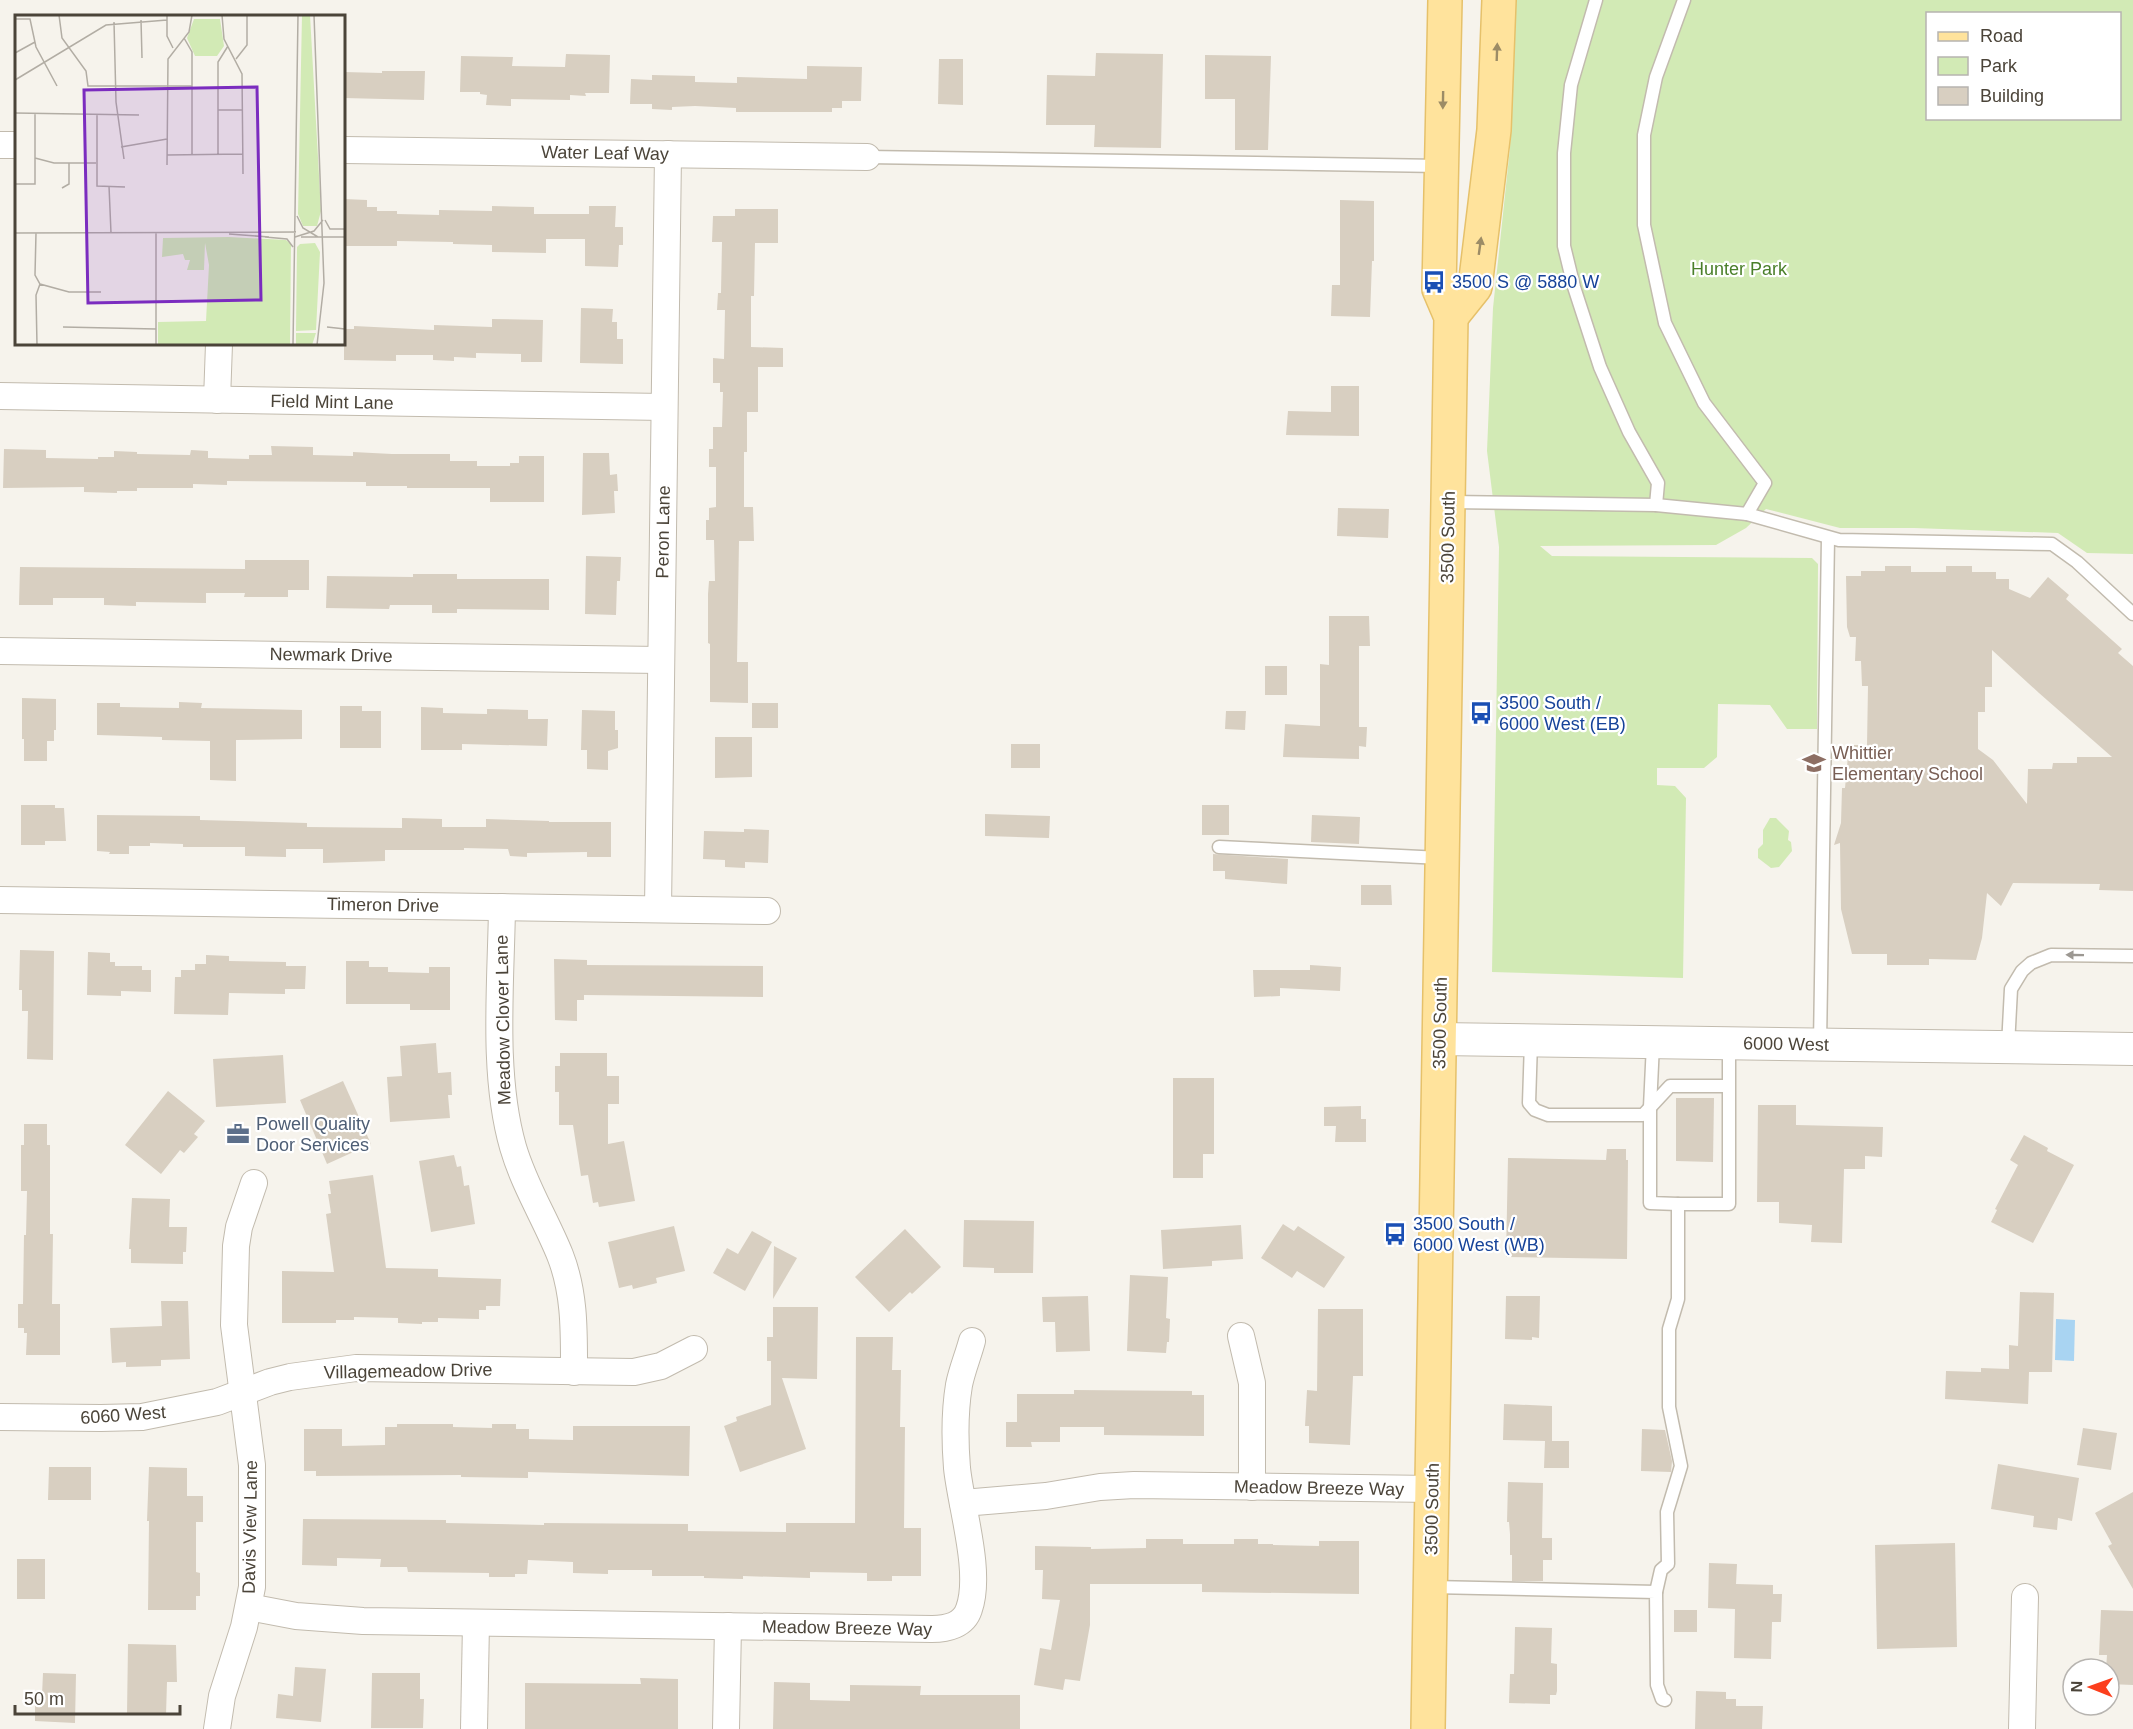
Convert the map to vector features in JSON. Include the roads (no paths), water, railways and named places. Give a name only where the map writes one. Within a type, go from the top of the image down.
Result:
[{"type":"main road","name":"3500 South","points":[[1428,1729],[1451,317],[1439,289],[1445,0]]},
{"type":"main road","points":[[1451,317],[1475,287],[1494,130],[1499,0]]},
{"type":"street","name":"Water Leaf Way","points":[[345,150],[867,157]]},
{"type":"street","name":"Peron Lane","points":[[658,909],[668,154]]},
{"type":"street","points":[[218,400],[219,345]]},
{"type":"street","name":"Field Mint Lane","points":[[0,396],[664,407]]},
{"type":"street","name":"Newmark Drive","points":[[0,651],[661,660]]},
{"type":"street","name":"Timeron Drive","points":[[0,900],[767,911]]},
{"type":"street","name":"Meadow Clover Lane","points":[[502,907],[500,1056],[503,1107],[523,1178],[560,1256],[570,1290],[574,1334],[574,1372]]},
{"type":"street","name":"6000 West","points":[[1439,1039],[2133,1049]]},
{"type":"street","name":"Davis View Lane","points":[[217,1729],[218,1713],[226,1680],[249,1607],[253,1567],[251,1444],[235,1339],[236,1246],[244,1209],[254,1183]]},
{"type":"street","points":[[1241,1336],[1253,1389],[1252,1487]]},
{"type":"street","points":[[963,1503],[957,1460],[958,1397],[961,1377],[972,1341]]},
{"type":"street","name":"Villagemeadow Drive","points":[[244,1392],[290,1377],[356,1368],[634,1372],[661,1366],[694,1349]]},
{"type":"street","name":"6060 West","points":[[0,1417],[101,1419],[142,1417],[217,1402],[244,1392]]},
{"type":"street","name":"Meadow Breeze Way","points":[[249,1607],[296,1616],[340,1620],[932,1629],[957,1624],[965,1618],[972,1599],[970,1553],[963,1503],[1046,1496],[1125,1485],[1432,1489]]},
{"type":"street","points":[[2022,1729],[2025,1597]]},
{"type":"street","points":[[474,1729],[476,1623]]},
{"type":"street","points":[[726,1729],[728,1626]]},
{"type":"lane","points":[[1596,0],[1571,85],[1564,153],[1564,246],[1574,287],[1600,368],[1629,432],[1658,483],[1656,505]]},
{"type":"lane","points":[[1684,0],[1656,76],[1644,135],[1644,225],[1665,323],[1704,403],[1765,483],[1747,514]]},
{"type":"lane","points":[[867,157],[1442,166]]},
{"type":"lane","points":[[1449,502],[1656,505],[1747,514],[1839,540],[2052,544],[2077,562],[2133,614]]},
{"type":"lane","points":[[1820,1045],[1828,538]]},
{"type":"lane","points":[[1219,848],[1443,858]]},
{"type":"lane","points":[[2008,1047],[2011,989],[2022,971],[2031,963],[2051,955],[2133,956]]},
{"type":"lane","points":[[1531,1041],[1529,1103],[1535,1110],[1548,1115],[1643,1115],[1670,1086],[1728,1086]]},
{"type":"lane","points":[[1653,1043],[1650,1203],[1678,1204],[1729,1204],[1729,1044]]},
{"type":"lane","points":[[1665,1700],[1662,1699],[1657,1685],[1656,1592],[1661,1570],[1668,1564],[1667,1512],[1681,1466],[1670,1407],[1668,1359],[1669,1329],[1678,1299],[1678,1204]]},
{"type":"lane","points":[[1431,1587],[1656,1592]]},
{"type":"water","points":[[2056,1319],[2075,1320],[2074,1361],[2055,1360]]},
{"type":"place","name":"3500 S @ 5880 W","points":[[1434,282]]},
{"type":"place","name":"3500 South / 6000 West (EB)","points":[[1481,713]]},
{"type":"place","name":"Whittier Elementary School","points":[[1814,763]]},
{"type":"place","name":"Powell Quality Door Services","points":[[238,1134]]},
{"type":"place","name":"3500 South / 6000 West (WB)","points":[[1395,1234]]},
{"type":"park label","name":"Hunter Park","points":[[1739,269]]}]
